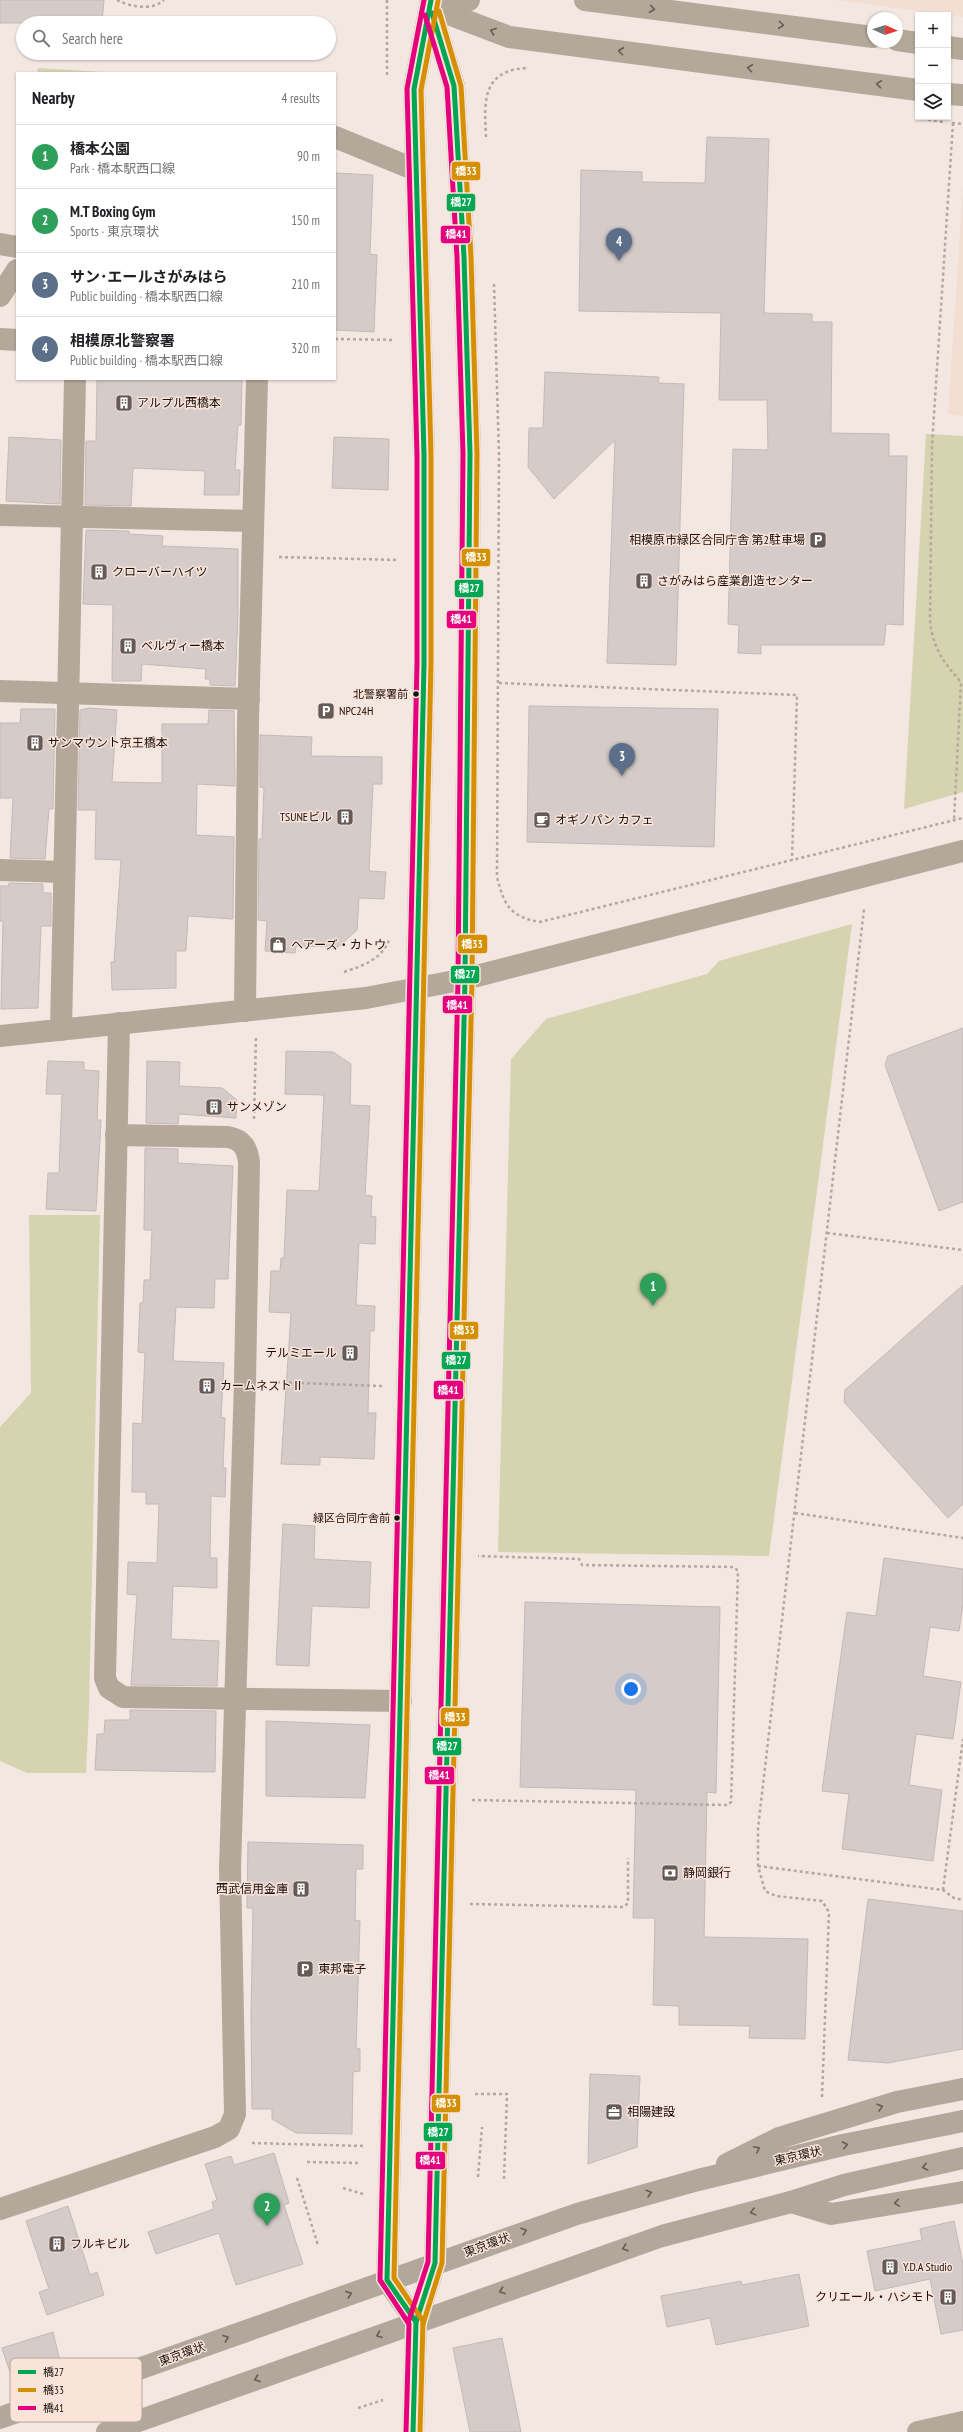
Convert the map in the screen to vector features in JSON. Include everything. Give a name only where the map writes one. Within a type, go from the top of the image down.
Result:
[{"type":"highway","points":[[698,2180],[779,2138],[897,2102],[963,2089]]},
{"type":"highway","name":"東京環状","points":[[142,2367],[577,2214],[698,2180],[843,2145],[963,2121]]},
{"type":"highway","points":[[142,2420],[662,2236],[791,2202],[844,2185],[963,2158]]},
{"type":"highway","points":[[791,2202],[831,2214],[963,2192]]},
{"type":"highway","name":"東京環状","points":[[0,2418],[10,2414]]},
{"type":"highway","points":[[107,2432],[135,2422]]},
{"type":"street","points":[[430,4],[469,0]]},
{"type":"street","points":[[586,0],[867,36]]},
{"type":"street","points":[[430,4],[509,37],[915,90]]},
{"type":"street","points":[[416,2322],[387,2280],[418,988],[424,664],[424,455],[414,89],[430,4]]},
{"type":"street","points":[[413,2432],[416,2322],[435,2263],[465,979],[470,454],[467,319],[454,86],[430,4]]},
{"type":"street","points":[[903,41],[915,43]]},
{"type":"street","points":[[951,47],[963,49]]},
{"type":"street","points":[[951,94],[963,96]]},
{"type":"street","points":[[336,137],[416,170]]},
{"type":"street","points":[[0,244],[16,247]]},
{"type":"street","points":[[0,296],[16,272]]},
{"type":"street","points":[[0,339],[16,340]]},
{"type":"street","points":[[61,1030],[67,693],[75,380]]},
{"type":"street","points":[[245,1012],[249,699],[257,380]]},
{"type":"street","points":[[0,515],[253,521]]},
{"type":"street","points":[[0,691],[249,699]]},
{"type":"street","points":[[0,1036],[119,1023],[245,1012],[366,998],[465,979],[963,851]]},
{"type":"street","points":[[0,870],[64,872]]},
{"type":"street","points":[[119,1023],[105,1678],[109,1688],[123,1697],[401,1701]]},
{"type":"street","points":[[0,2209],[215,2137],[229,2129],[235,2114],[230,1869],[236,1699],[249,1162],[248,1150],[242,1143],[228,1137],[116,1135]]},
{"type":"street","points":[[918,2432],[963,2422]]},
{"type":"path","points":[[117,0],[124,4],[147,7],[158,4],[164,0]]},
{"type":"path","points":[[387,0],[387,83]]},
{"type":"path","points":[[486,141],[484,110],[490,84],[509,69],[527,68]]},
{"type":"path","points":[[930,120],[963,124]]},
{"type":"path","points":[[953,123],[932,445],[930,621],[932,641],[950,670],[961,682],[954,820]]},
{"type":"path","points":[[493,278],[499,455],[497,877],[503,900],[515,914],[540,922],[963,818]]},
{"type":"path","points":[[394,333],[394,348]]},
{"type":"path","points":[[336,339],[394,340]]},
{"type":"path","points":[[400,552],[400,567]]},
{"type":"path","points":[[272,557],[400,560]]},
{"type":"path","points":[[499,683],[797,695],[792,860]]},
{"type":"path","points":[[822,2104],[829,1912],[822,1901],[769,1894],[762,1886],[758,1866],[758,1828],[864,909]]},
{"type":"path","points":[[341,973],[367,964],[378,958],[392,933]]},
{"type":"path","points":[[242,1143],[254,1119],[256,1037]]},
{"type":"path","points":[[827,1233],[963,1250]]},
{"type":"path","points":[[269,1382],[384,1386]]},
{"type":"path","points":[[795,1513],[963,1538]]},
{"type":"path","points":[[472,1800],[728,1805],[731,1802],[738,1571],[734,1568],[582,1565],[579,1559],[478,1556]]},
{"type":"path","points":[[943,1890],[963,1739]]},
{"type":"path","points":[[470,1904],[624,1907],[628,1903],[628,1858]]},
{"type":"path","points":[[758,1866],[943,1890],[954,1898],[963,1900]]},
{"type":"path","points":[[475,2094],[507,2094],[504,2180]]},
{"type":"path","points":[[478,2177],[482,2127]]},
{"type":"path","points":[[250,2143],[367,2146]]},
{"type":"path","points":[[307,2162],[358,2163]]},
{"type":"path","points":[[297,2178],[318,2245]]},
{"type":"path","points":[[343,2188],[366,2195]]},
{"type":"path","points":[[358,2408],[383,2400]]},
{"type":"shaded area","points":[[835,0],[963,0],[963,17],[951,15],[951,12],[925,12]]},
{"type":"shaded area","points":[[38,68],[102,72],[37,72]]},
{"type":"shaded area","points":[[963,187],[963,416],[948,414]]},
{"type":"shaded area","points":[[926,434],[963,436],[963,792],[904,809]]},
{"type":"shaded area","points":[[852,924],[769,1556],[498,1552],[511,1059],[546,1019],[707,974],[719,961]]},
{"type":"shaded area","points":[[29,1215],[100,1215],[89,1708],[86,1773],[27,1773],[0,1761],[0,1427],[31,1393]]},
{"type":"building","points":[[0,0],[104,0],[103,16],[16,16],[16,23],[0,23]]},
{"type":"building","points":[[707,137],[769,139],[764,313],[812,314],[812,322],[832,322],[831,433],[889,434],[889,456],[907,456],[903,625],[886,624],[884,645],[761,645],[761,654],[738,653],[739,625],[728,624],[733,449],[768,450],[767,400],[719,400],[721,313],[579,311],[581,170],[642,172],[642,182],[705,183]]},
{"type":"building","points":[[336,173],[373,175],[370,254],[377,255],[374,332],[336,330]]},
{"type":"building","name":"さがみはら産業創造センター","points":[[545,372],[659,377],[658,383],[684,384],[676,665],[607,663],[615,440],[554,499],[528,467],[529,428],[543,428]]},
{"type":"building","points":[[97,380],[242,380],[241,425],[238,425],[235,470],[240,470],[239,495],[204,495],[205,471],[133,468],[131,506],[85,505],[86,441],[96,441]]},
{"type":"building","points":[[9,437],[61,440],[60,504],[6,501]]},
{"type":"building","points":[[334,437],[389,439],[388,490],[332,488]]},
{"type":"building","points":[[86,530],[129,531],[129,534],[163,536],[162,546],[238,549],[238,614],[235,686],[210,685],[210,679],[205,679],[206,669],[142,664],[141,681],[112,681],[113,605],[83,604]]},
{"type":"building","points":[[529,706],[718,709],[714,847],[527,842]]},
{"type":"building","points":[[89,708],[117,710],[112,782],[162,783],[162,724],[208,724],[209,710],[234,711],[235,786],[197,784],[196,835],[234,837],[233,919],[188,916],[186,951],[176,951],[176,988],[112,990],[111,962],[114,962],[121,860],[95,859],[96,810],[78,810],[80,710]]},
{"type":"building","points":[[21,709],[55,709],[53,809],[49,809],[45,859],[10,858],[13,798],[0,798],[0,723],[20,723]]},
{"type":"building","points":[[260,735],[312,737],[311,756],[382,757],[382,784],[373,784],[369,871],[386,872],[384,899],[359,898],[357,930],[338,947],[296,946],[295,953],[265,951],[267,921],[258,920],[259,839],[262,839],[264,788],[260,787]]},
{"type":"building","points":[[9,883],[43,884],[43,893],[51,893],[51,926],[41,926],[38,1008],[1,1009],[3,921],[0,921],[0,886],[9,886]]},
{"type":"building","points":[[963,1028],[963,1202],[939,1211],[885,1065],[888,1056]]},
{"type":"building","points":[[286,1051],[333,1052],[351,1064],[350,1105],[370,1106],[365,1195],[372,1196],[371,1216],[376,1217],[375,1244],[359,1243],[356,1305],[375,1306],[374,1331],[370,1331],[368,1413],[376,1413],[374,1459],[320,1457],[320,1465],[281,1464],[291,1313],[269,1312],[271,1271],[280,1271],[281,1258],[284,1258],[287,1190],[319,1191],[324,1095],[285,1094]]},
{"type":"building","points":[[48,1061],[84,1062],[84,1070],[99,1071],[97,1120],[101,1120],[96,1211],[46,1209],[48,1173],[59,1173],[62,1094],[46,1094]]},
{"type":"building","points":[[147,1061],[180,1062],[179,1086],[222,1088],[237,1100],[236,1118],[179,1114],[178,1124],[146,1123]]},
{"type":"building","points":[[145,1148],[178,1149],[178,1163],[233,1166],[228,1279],[215,1279],[214,1308],[176,1307],[173,1361],[224,1363],[221,1417],[225,1418],[223,1468],[226,1468],[225,1497],[211,1496],[210,1558],[217,1558],[217,1588],[173,1586],[171,1639],[219,1641],[217,1686],[131,1685],[137,1595],[127,1594],[128,1562],[157,1563],[159,1504],[146,1504],[146,1492],[132,1492],[133,1423],[142,1424],[145,1353],[138,1352],[140,1303],[143,1303],[144,1280],[150,1280],[152,1230],[144,1230]]},
{"type":"building","points":[[963,1285],[963,1504],[948,1518],[844,1402],[845,1390]]},
{"type":"building","points":[[283,1524],[315,1526],[314,1559],[371,1562],[369,1608],[312,1606],[309,1666],[276,1665]]},
{"type":"building","points":[[884,1558],[963,1569],[963,1604],[959,1631],[930,1627],[923,1676],[961,1682],[953,1739],[916,1734],[909,1785],[942,1790],[933,1861],[842,1849],[849,1794],[822,1791],[847,1612],[876,1616]]},
{"type":"building","points":[[525,1602],[720,1607],[716,1793],[707,1792],[704,1937],[808,1939],[805,2039],[749,2038],[750,2026],[679,2025],[679,2006],[653,2005],[655,1918],[633,1918],[636,1790],[520,1787]]},
{"type":"building","points":[[130,1710],[216,1711],[215,1772],[95,1770],[97,1734],[104,1734],[105,1720],[130,1720]]},
{"type":"building","points":[[266,1721],[370,1725],[365,1798],[266,1796]]},
{"type":"building","points":[[248,1842],[363,1845],[363,1869],[356,1869],[355,1920],[360,1921],[356,2048],[360,2049],[360,2071],[353,2072],[352,2134],[296,2133],[272,2119],[272,2109],[252,2109],[251,2017],[253,1908],[247,1908]]},
{"type":"building","points":[[868,1899],[963,1911],[963,2049],[888,2063],[848,2060]]},
{"type":"building","name":"相陽建設","points":[[590,2074],[640,2076],[637,2147],[588,2164]]},
{"type":"building","points":[[274,2153],[289,2203],[284,2205],[303,2264],[236,2285],[219,2233],[156,2254],[148,2232],[214,2209],[212,2202],[217,2200],[205,2164],[231,2156],[234,2165]]},
{"type":"building","name":"フルキビル","points":[[68,2206],[90,2275],[97,2272],[104,2295],[47,2315],[39,2292],[49,2289],[26,2221]]},
{"type":"building","points":[[954,2221],[963,2264],[963,2330],[941,2334],[930,2279],[875,2291],[867,2251],[922,2240],[920,2229]]},
{"type":"building","points":[[799,2274],[809,2326],[716,2345],[710,2318],[667,2327],[661,2296],[741,2281],[742,2285]]},
{"type":"building","points":[[53,2332],[59,2358],[10,2358],[10,2372],[2,2348]]},
{"type":"building","points":[[502,2338],[521,2432],[470,2432],[453,2348]]},
{"type":"transit line","name":"橋41","points":[[406,2432],[409,2324],[380,2280],[417,664],[417,455],[407,89],[424,0]]},
{"type":"transit line","name":"橋27","points":[[413,2432],[416,2322],[387,2280],[424,664],[424,455],[414,89],[431,0]]},
{"type":"transit line","name":"橋33","points":[[420,2432],[423,2321],[394,2278],[431,664],[431,455],[421,90],[438,1]]},
{"type":"transit line","name":"橋33","points":[[423,2324],[442,2263],[472,979],[477,454],[471,257],[461,86],[439,11]]},
{"type":"transit line","name":"橋27","points":[[416,2322],[435,2263],[465,979],[470,454],[464,257],[454,86],[432,13]]},
{"type":"transit line","name":"橋41","points":[[409,2320],[428,2262],[458,979],[463,454],[457,257],[447,87],[425,15]]},
{"type":"place","name":"相模原北警察署","points":[[619,261]]},
{"type":"place","name":"アルプル西橋本","points":[[124,403]]},
{"type":"place","name":"相模原市緑区合同庁舎 第2駐車場","points":[[818,540]]},
{"type":"place","name":"クローバーハイツ","points":[[99,572]]},
{"type":"place","name":"さがみはら産業創造センター","points":[[644,581]]},
{"type":"place","name":"ベルヴィー橋本","points":[[128,646]]},
{"type":"place","name":"北警察署前","points":[[416,694]]},
{"type":"place","name":"NPC24H","points":[[326,711]]},
{"type":"place","name":"サンマウント京王橋本","points":[[35,743]]},
{"type":"place","name":"サン･エールさがみはら","points":[[622,776]]},
{"type":"place","name":"TSUNEビル","points":[[345,817]]},
{"type":"place","name":"オギノパン カフェ","points":[[542,820]]},
{"type":"place","name":"ヘアーズ・カトウ","points":[[278,945]]},
{"type":"place","name":"サンメゾン","points":[[214,1107]]},
{"type":"place","name":"橋本公園","points":[[653,1306]]},
{"type":"place","name":"テルミエール","points":[[350,1353]]},
{"type":"place","name":"カームネストⅡ","points":[[207,1386]]},
{"type":"place","name":"緑区合同庁舎前","points":[[397,1518]]},
{"type":"place","name":"静岡銀行","points":[[670,1873]]},
{"type":"place","name":"西武信用金庫","points":[[301,1889]]},
{"type":"place","name":"東邦電子","points":[[305,1969]]},
{"type":"place","name":"相陽建設","points":[[614,2112]]},
{"type":"place","name":"M.T Boxing Gym","points":[[267,2226]]},
{"type":"place","name":"フルキビル","points":[[57,2244]]},
{"type":"place","name":"Y.D.A Studio","points":[[890,2267]]},
{"type":"place","name":"クリエール・ハシモト","points":[[948,2297]]}]
